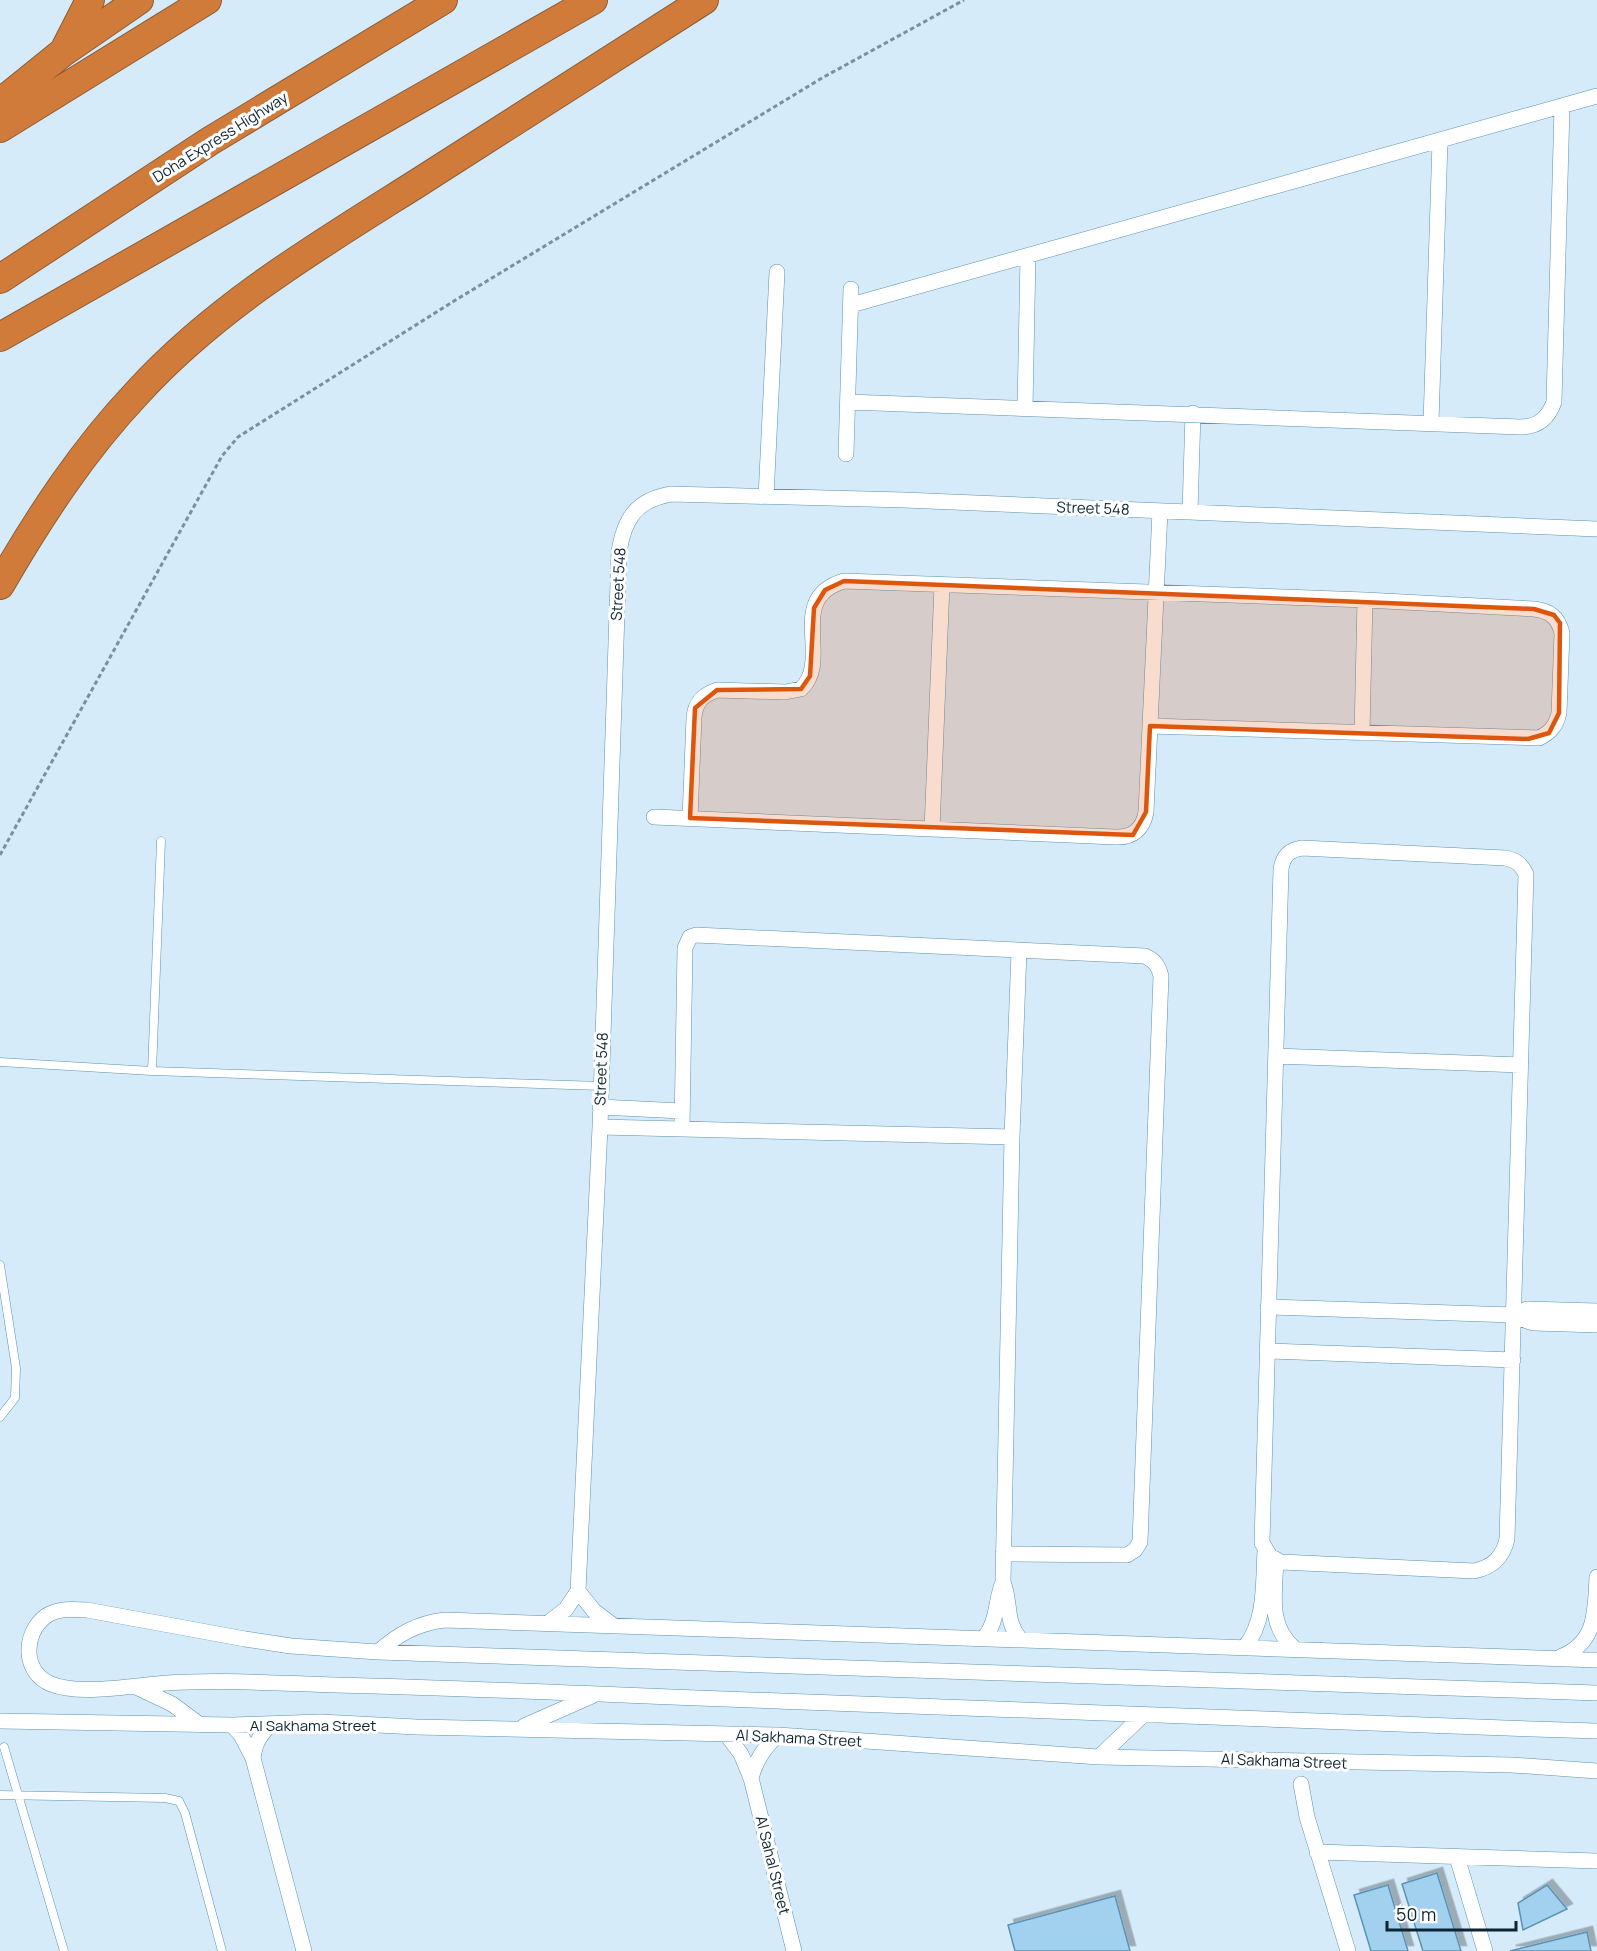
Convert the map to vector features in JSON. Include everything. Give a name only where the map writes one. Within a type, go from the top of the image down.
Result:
[{"type":"highway","points":[[62,53],[90,0]]},
{"type":"highway","points":[[0,103],[62,53],[140,0]]},
{"type":"highway","points":[[0,128],[207,0]]},
{"type":"highway","name":"Doha Express Highway","points":[[0,279],[210,141],[443,0]]},
{"type":"highway","points":[[0,337],[594,0]]},
{"type":"highway","points":[[0,585],[34,526],[81,458],[138,391],[193,339],[259,286],[326,241],[704,0]]},
{"type":"street","points":[[850,305],[1597,96]]},
{"type":"street","points":[[848,402],[1529,427],[1545,418],[1551,411],[1554,393],[1562,107]]},
{"type":"street","points":[[1431,423],[1440,141]]},
{"type":"street","points":[[1025,408],[1028,256]]},
{"type":"street","points":[[766,496],[777,272]]},
{"type":"street","points":[[846,454],[851,289]]},
{"type":"street","points":[[1190,512],[1193,413]]},
{"type":"street","name":"Street 548","points":[[578,1591],[600,1126],[618,564],[621,535],[628,519],[639,507],[653,497],[671,494],[766,496],[1597,530]]},
{"type":"street","points":[[654,817],[1124,838],[1133,835],[1140,829],[1146,812],[1160,511]]},
{"type":"street","points":[[690,818],[695,708],[707,693],[717,690],[785,692],[801,689],[810,676],[814,608],[825,590],[834,584],[854,581],[1365,600],[1545,610],[1554,615],[1560,623],[1562,633],[1559,713],[1556,724],[1549,733],[1539,738],[1150,726]]},
{"type":"street","points":[[932,829],[942,585]]},
{"type":"street","points":[[1362,733],[1365,600]]},
{"type":"street","points":[[1271,1556],[1287,1563],[1474,1571],[1492,1564],[1500,1557],[1508,1539],[1527,883],[1522,866],[1514,860],[1302,848],[1290,852],[1282,863],[1262,1543],[1271,1556],[1276,1622],[1286,1642],[1295,1649]]},
{"type":"street","points":[[682,1128],[685,948],[690,937],[696,935],[1145,956],[1153,960],[1161,976],[1140,1542],[1135,1550],[1127,1555],[1003,1554]]},
{"type":"street","points":[[984,1638],[995,1620],[998,1597],[1003,1582],[1012,1137],[1019,951]]},
{"type":"street","points":[[1276,1056],[1521,1065]]},
{"type":"street","points":[[600,1107],[682,1111]]},
{"type":"street","points":[[600,1126],[1012,1137]]},
{"type":"street","points":[[1268,1308],[1514,1314],[1527,1309],[1597,1311]]},
{"type":"street","points":[[1514,1314],[1527,1322],[1597,1326]]},
{"type":"street","points":[[1267,1351],[1513,1360]]},
{"type":"street","points":[[1245,1647],[1259,1620],[1271,1556]]},
{"type":"street","points":[[1557,1658],[1579,1647],[1596,1619],[1597,1577]]},
{"type":"street","points":[[1003,1582],[1008,1597],[1012,1627],[1020,1639]]},
{"type":"street","points":[[548,1623],[566,1609],[578,1591],[594,1611],[614,1626]]},
{"type":"street","points":[[1597,1693],[378,1652],[262,1642],[87,1610],[58,1610],[46,1617],[33,1630],[28,1646],[34,1671],[46,1682],[64,1688],[82,1690],[183,1682],[597,1693],[1141,1717],[1597,1731]]},
{"type":"street","points":[[378,1652],[406,1631],[434,1621],[548,1623],[1597,1660]]},
{"type":"street","points":[[132,1685],[172,1704],[199,1724]]},
{"type":"street","points":[[518,1729],[597,1693]]},
{"type":"street","points":[[1099,1757],[1141,1717]]},
{"type":"street","name":"Al Sakhama Street","points":[[0,1721],[232,1725],[321,1722],[416,1727],[726,1734],[1099,1757],[1512,1765],[1597,1771]]},
{"type":"street","points":[[253,1758],[255,1745],[261,1733],[271,1724]]},
{"type":"street","points":[[232,1725],[241,1735],[253,1758],[304,1951]]},
{"type":"street","name":"Al Sahal Street","points":[[726,1734],[741,1754],[751,1778],[794,1951]]},
{"type":"street","points":[[751,1778],[760,1754],[778,1736]]},
{"type":"street","points":[[1301,1784],[1317,1852],[1348,1951]]},
{"type":"street","points":[[1317,1852],[1597,1862]]},
{"type":"street","points":[[1456,1857],[1485,1951]]},
{"type":"lane","points":[[152,1071],[161,842]]},
{"type":"lane","points":[[0,1062],[152,1071],[601,1086]]},
{"type":"lane","points":[[0,1264],[16,1368],[15,1398],[0,1417]]},
{"type":"lane","points":[[4,1747],[64,1951]]},
{"type":"lane","points":[[0,1795],[165,1798],[179,1801],[185,1813],[222,1951]]},
{"type":"path","points":[[0,855],[222,456],[238,437],[454,301],[822,78],[964,0]]},
{"type":"highlighted area","points":[[844,581],[1534,609],[1554,615],[1560,623],[1559,713],[1549,733],[1528,739],[1150,726],[1146,812],[1133,835],[690,818],[695,708],[717,690],[801,689],[810,676],[814,608],[825,590]]},
{"type":"building","points":[[1437,1873],[1461,1951],[1423,1951],[1402,1884]]},
{"type":"building","points":[[1388,1885],[1408,1951],[1371,1951],[1354,1895]]},
{"type":"building","points":[[1547,1885],[1567,1909],[1523,1930],[1518,1903]]},
{"type":"building","points":[[1115,1896],[1130,1951],[1015,1951],[1008,1925]]},
{"type":"building","points":[[1587,1932],[1591,1951],[1510,1951]]}]
